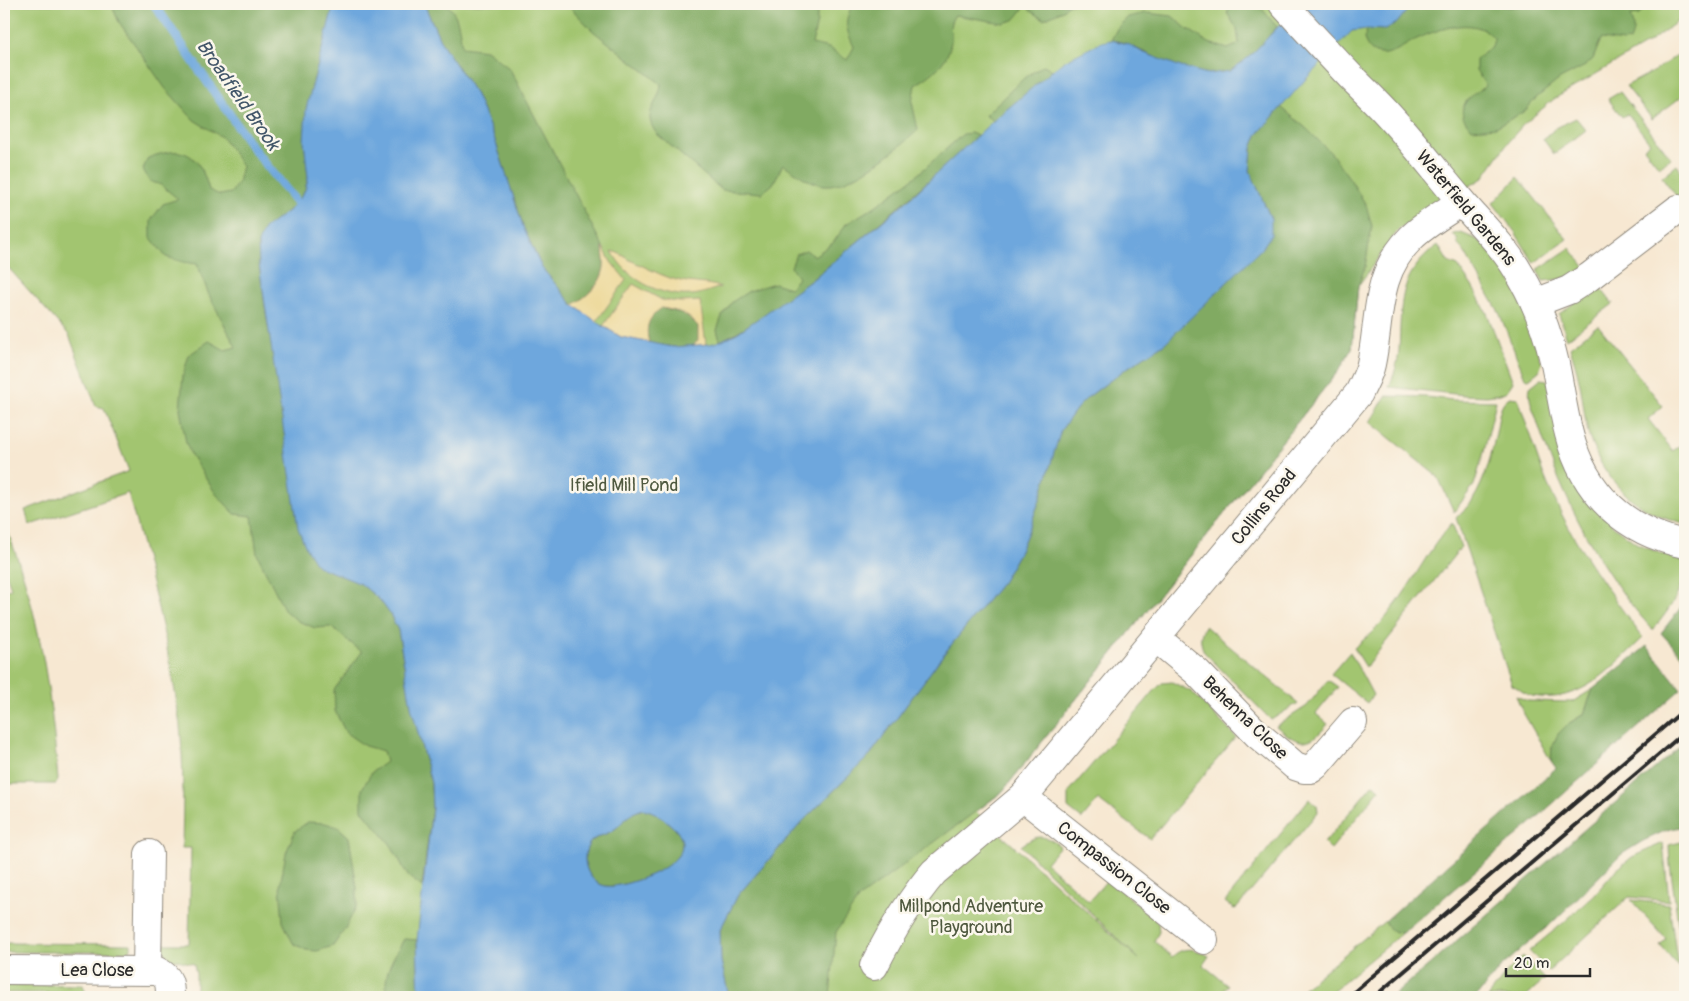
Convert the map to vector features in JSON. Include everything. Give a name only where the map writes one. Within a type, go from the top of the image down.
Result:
[{"type":"street","name":"Waterfield Gardens","points":[[1283,4],[1392,119],[1511,259],[1535,303],[1548,338],[1555,363],[1569,435],[1578,462],[1592,486],[1622,518],[1641,530],[1665,540],[1685,544]]},
{"type":"street","name":"Collins Road","points":[[874,966],[902,915],[934,872],[1023,797],[1359,393],[1370,366],[1384,281],[1392,264],[1412,237],[1462,202]]},
{"type":"street","points":[[1535,303],[1569,290],[1590,277],[1678,209]]},
{"type":"street","name":"Behenna Close","points":[[1156,638],[1197,672],[1258,735],[1295,766],[1304,769],[1316,765],[1353,722]]},
{"type":"street","name":"Compassion Close","points":[[1023,797],[1204,940]]},
{"type":"street","points":[[147,970],[149,854]]},
{"type":"street","name":"Lea Close","points":[[4,970],[157,971],[165,974],[169,982],[170,997]]},
{"type":"green space","points":[[440,3],[449,7],[453,11],[458,23],[462,47],[486,50],[510,69],[603,247],[604,268],[600,280],[588,294],[573,305],[542,268],[524,229],[495,140],[476,95],[441,42],[424,4]]},
{"type":"green space","name":"Ifield Mill Pond","points":[[4,4],[1685,4],[1685,16],[1648,43],[1554,99],[1523,125],[1508,142],[1483,178],[1399,229],[1358,286],[1352,348],[1339,370],[1002,792],[976,812],[1139,959],[1021,846],[1032,839],[1040,837],[1049,839],[1060,846],[1046,863],[1089,901],[1108,879],[1158,922],[1159,932],[1154,941],[1172,957],[1181,951],[1190,949],[1209,956],[1203,965],[1228,985],[1218,997],[196,997],[194,964],[169,958],[158,944],[189,944],[191,848],[182,848],[183,787],[181,741],[171,667],[151,579],[128,493],[30,525],[25,510],[129,471],[104,408],[96,406],[69,335],[4,263]]},
{"type":"green space","points":[[111,4],[334,4],[312,85],[307,164],[308,178],[305,190],[297,203],[278,219],[258,243],[259,264],[268,326],[317,565],[361,584],[380,600],[398,630],[411,705],[431,783],[432,808],[422,887],[408,876],[391,845],[362,810],[362,789],[372,772],[386,762],[383,751],[365,746],[346,733],[335,711],[334,690],[362,652],[331,627],[315,628],[298,621],[285,611],[257,554],[252,516],[235,514],[216,494],[191,455],[186,443],[180,409],[183,375],[189,355],[209,341],[225,350],[236,347],[209,295],[197,264],[166,257],[151,238],[151,220],[163,204],[178,199],[161,185],[149,181],[143,169],[148,158],[171,152],[180,152],[195,160],[205,177],[209,190],[220,195],[231,193],[238,182],[242,166],[223,138],[194,120],[165,88],[119,22]]},
{"type":"green space","points":[[567,4],[817,4],[817,22],[812,44],[829,48],[847,60],[854,47],[847,26],[848,16],[853,4],[1069,4],[1063,10],[1044,19],[1026,6],[1014,20],[1003,23],[955,15],[950,25],[950,49],[943,62],[928,77],[915,85],[912,102],[918,130],[887,156],[860,174],[847,180],[835,184],[819,184],[803,177],[783,164],[773,184],[762,193],[722,190],[657,134],[652,126],[650,114],[660,92],[661,84],[593,31]]},
{"type":"green space","points":[[1232,4],[1258,4],[1277,27],[1245,61],[1232,70],[1208,74],[1194,71],[1152,56],[1125,43],[1111,40],[1118,27],[1128,17],[1146,13],[1172,16],[1209,43],[1228,49],[1239,44],[1237,29],[1227,13]]},
{"type":"green space","points":[[1412,4],[1490,4],[1510,7],[1534,4],[1645,4],[1646,6],[1639,15],[1630,16],[1633,29],[1630,41],[1601,39],[1593,59],[1587,65],[1560,79],[1536,98],[1525,111],[1496,127],[1472,129],[1464,118],[1462,111],[1469,98],[1486,86],[1476,70],[1476,60],[1492,47],[1494,38],[1487,31],[1478,27],[1468,26],[1448,28],[1428,34],[1400,49],[1385,54],[1374,52],[1366,45],[1364,39],[1367,29],[1389,28],[1397,22]]},
{"type":"green space","points":[[1685,50],[1685,94],[1652,119],[1626,86],[1654,71]]},
{"type":"green space","points":[[1044,65],[1054,71],[993,121],[985,115],[1024,78]]},
{"type":"green space","points":[[1620,92],[1671,158],[1659,167],[1644,148],[1650,143],[1628,114],[1622,117],[1608,99]]},
{"type":"green space","points":[[1281,107],[1331,153],[1366,205],[1372,226],[1365,267],[1358,286],[1352,348],[1339,370],[1002,792],[859,898],[836,932],[830,997],[729,997],[721,961],[720,930],[738,895],[803,821],[870,755],[943,655],[1003,581],[1020,551],[1029,529],[1060,431],[1088,397],[1165,343],[1271,219],[1250,171],[1252,148],[1257,135]]},
{"type":"green space","points":[[1576,118],[1586,130],[1554,154],[1543,139],[1556,128]]},
{"type":"green space","points":[[971,133],[978,136],[851,248],[778,305],[720,341],[717,330],[722,316],[732,302],[749,291],[774,283],[790,288],[798,278],[791,267],[796,254],[806,250],[814,256],[833,243],[846,224],[874,207],[916,176],[963,134]]},
{"type":"green space","points":[[1677,165],[1685,177],[1685,208],[1662,177]]},
{"type":"green space","points":[[1518,177],[1567,239],[1534,263],[1515,232],[1493,203]]},
{"type":"green space","points":[[1461,233],[1475,238],[1482,243],[1503,267],[1512,282],[1526,315],[1542,363],[1539,371],[1529,379],[1525,378],[1499,312],[1453,234]]},
{"type":"green space","points":[[1438,245],[1448,262],[1458,266],[1487,313],[1513,382],[1507,391],[1487,396],[1389,387],[1398,360],[1402,305],[1408,280],[1424,257]]},
{"type":"green space","points":[[1570,248],[1585,268],[1562,279],[1543,281],[1537,270]]},
{"type":"green space","points":[[1598,285],[1613,304],[1567,339],[1559,314]]},
{"type":"green space","points":[[661,308],[688,315],[698,326],[699,340],[693,346],[673,347],[649,343],[647,332],[650,319]]},
{"type":"green space","points":[[1598,325],[1663,406],[1648,419],[1673,451],[1685,441],[1685,524],[1654,514],[1628,497],[1617,486],[1599,460],[1592,445],[1587,429],[1581,388],[1570,347]]},
{"type":"green space","points":[[1540,379],[1547,380],[1612,525],[1636,543],[1662,554],[1685,559],[1680,589],[1666,613],[1653,630],[1616,584],[1571,506],[1548,452],[1530,401],[1530,387]]},
{"type":"green space","points":[[1386,396],[1496,401],[1474,485],[1454,512],[1438,477],[1370,422]]},
{"type":"green space","points":[[1510,397],[1518,398],[1543,472],[1572,534],[1594,570],[1643,638],[1594,682],[1566,695],[1550,697],[1532,696],[1512,685],[1456,518],[1477,493],[1491,456],[1500,410],[1506,399]]},
{"type":"green space","points":[[1452,523],[1461,547],[1366,667],[1354,648],[1386,617],[1406,590],[1435,544]]},
{"type":"green space","points":[[7,530],[28,592],[42,653],[52,715],[58,780],[56,784],[4,784],[4,591],[11,588],[4,568],[4,532]]},
{"type":"green space","points":[[1685,595],[1685,659],[1661,633],[1681,607]]},
{"type":"green space","points":[[1205,626],[1298,703],[1271,720],[1204,652],[1201,639]]},
{"type":"green space","points":[[1647,646],[1681,689],[1520,833],[1402,933],[1389,928],[1385,921],[1556,768],[1551,761],[1552,747],[1558,734],[1568,724],[1584,714],[1593,689]]},
{"type":"green space","points":[[1350,652],[1373,695],[1367,703],[1331,674]]},
{"type":"green space","points":[[1328,680],[1338,687],[1316,714],[1328,724],[1321,732],[1309,740],[1303,741],[1291,737],[1276,726],[1307,706]]},
{"type":"green space","points":[[1172,682],[1192,692],[1236,737],[1150,839],[1098,800],[1082,819],[1068,808],[1068,794],[1156,689],[1162,683]]},
{"type":"green space","points":[[1593,689],[1584,714],[1568,724],[1552,747],[1551,761],[1516,696],[1528,701],[1572,702]]},
{"type":"green space","points":[[1685,742],[1685,826],[1667,830],[1643,841],[1622,854],[1554,921],[1500,968],[1476,997],[1392,997]]},
{"type":"green space","points":[[1373,784],[1380,789],[1331,849],[1324,843]]},
{"type":"green space","points":[[1309,799],[1317,805],[1318,812],[1237,908],[1234,909],[1225,902]]},
{"type":"green space","points":[[643,809],[651,811],[662,818],[672,826],[681,838],[681,848],[676,858],[666,867],[638,880],[614,886],[599,884],[593,879],[586,866],[586,851],[589,844],[614,829],[631,814]]},
{"type":"green space","points":[[308,822],[325,823],[338,827],[349,837],[357,887],[357,905],[345,929],[333,946],[317,951],[306,950],[293,943],[283,922],[280,886],[286,853],[295,831]]},
{"type":"green space","points":[[1685,841],[1685,973],[1669,845]]},
{"type":"green space","points":[[1663,843],[1669,901],[1629,897],[1549,971],[1529,951],[1594,895],[1615,871],[1632,857]]},
{"type":"green space","points":[[1631,900],[1669,904],[1678,967],[1660,945],[1666,939]]},
{"type":"green space","points":[[1385,921],[1391,930],[1402,933],[1325,997],[1293,997]]},
{"type":"green space","points":[[404,939],[417,940],[419,997],[387,997],[386,980],[389,966]]},
{"type":"green space","points":[[4,943],[131,944],[131,949],[127,952],[4,952]]},
{"type":"green space","points":[[1523,956],[1545,979],[1525,997],[1488,997],[1507,972]]},
{"type":"green space","points":[[4,984],[83,985],[86,993],[4,993]]},
{"type":"sand","points":[[603,247],[611,262],[626,280],[596,322],[573,305],[588,294],[600,280],[604,268]]},
{"type":"sand","points":[[612,251],[670,278],[721,287],[690,295],[667,293],[634,277],[625,270]]},
{"type":"sand","points":[[633,284],[662,300],[700,301],[706,344],[693,346],[698,340],[698,326],[690,318],[686,315],[661,308],[650,319],[647,332],[649,343],[621,337],[603,326]]},
{"type":"water","points":[[334,4],[424,4],[441,42],[476,95],[495,140],[524,229],[542,268],[573,305],[621,337],[673,347],[710,344],[737,333],[813,279],[907,201],[993,121],[1064,61],[1102,42],[1111,40],[1128,44],[1142,52],[1181,67],[1208,74],[1230,71],[1249,57],[1300,4],[1412,4],[1397,23],[1385,30],[1367,29],[1352,31],[1305,80],[1257,135],[1252,148],[1250,171],[1271,219],[1271,235],[1263,247],[1165,343],[1088,397],[1077,408],[1061,430],[1029,529],[1020,551],[1003,581],[943,655],[870,755],[803,821],[738,895],[720,930],[721,961],[729,997],[419,997],[417,940],[432,808],[431,783],[411,706],[398,630],[380,600],[361,584],[317,566],[306,548],[298,528],[259,264],[258,243],[264,229],[297,203],[305,190],[308,178],[304,141],[306,109]],"holes":[[[643,809],[665,820],[681,838],[681,848],[676,858],[666,867],[638,880],[614,886],[599,884],[593,879],[586,866],[586,851],[589,844],[596,838],[614,829],[632,814]]]},
{"type":"waterway","name":"Broadfield Brook","points":[[154,4],[252,147],[297,203]]},
{"type":"railway","points":[[1348,997],[1685,709]]},
{"type":"railway","points":[[1374,997],[1685,732]]},
{"type":"park label","name":"Millpond Adventure Playground","points":[[971,916]]}]
